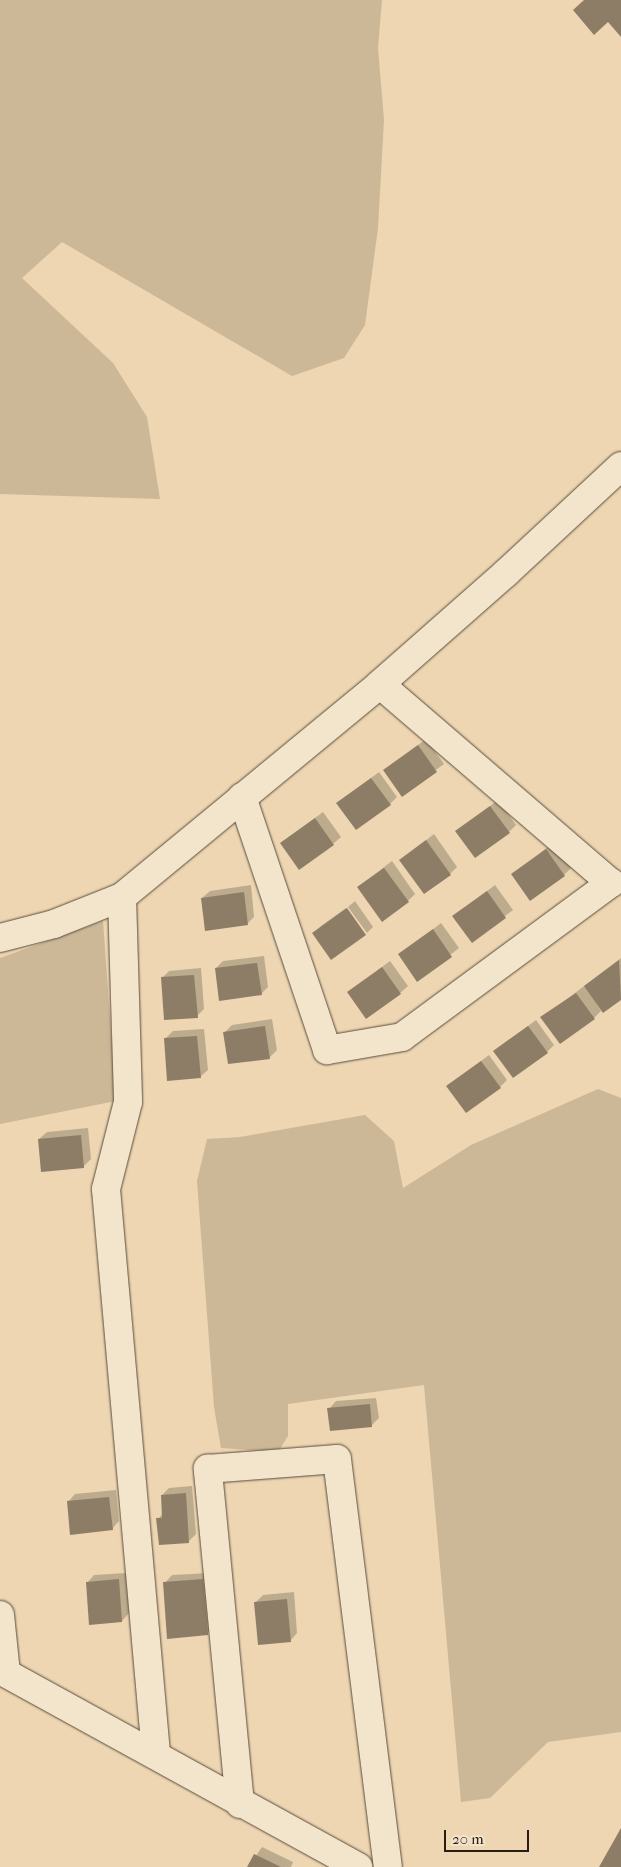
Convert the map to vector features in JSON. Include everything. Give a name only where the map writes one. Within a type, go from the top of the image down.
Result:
[{"type":"street","points":[[0,938],[54,924],[122,897],[380,684],[506,573],[621,466]]},
{"type":"street","points":[[242,797],[327,1050],[402,1037],[611,883],[380,684]]},
{"type":"street","points":[[122,897],[128,1102],[106,1190],[156,1754]]},
{"type":"street","points":[[240,1804],[208,1469],[337,1459],[388,1867]]},
{"type":"street","points":[[0,1615],[3,1671],[156,1754],[240,1804],[359,1867]]},
{"type":"shaded area","points":[[0,0],[382,0],[378,48],[384,120],[378,228],[365,325],[344,358],[292,376],[62,242],[22,278],[113,363],[147,417],[160,499],[0,494]]},
{"type":"shaded area","points":[[103,921],[116,1101],[0,1124],[0,958]]},
{"type":"shaded area","points":[[598,1089],[621,1098],[621,1732],[548,1742],[490,1798],[461,1802],[424,1385],[288,1404],[288,1436],[278,1452],[221,1448],[214,1407],[197,1181],[207,1139],[240,1137],[365,1115],[394,1141],[403,1188],[471,1145]]},
{"type":"building","points":[[584,0],[621,0],[621,37],[608,22],[594,35],[573,10]]},
{"type":"building","points":[[418,745],[437,772],[402,797],[383,770]]},
{"type":"building","points":[[371,778],[391,805],[356,830],[336,803]]},
{"type":"building","points":[[490,806],[510,833],[475,858],[455,831]]},
{"type":"building","points":[[315,818],[334,845],[299,870],[280,843]]},
{"type":"building","points":[[426,840],[451,875],[424,894],[399,860]]},
{"type":"building","points":[[546,849],[565,876],[530,901],[511,874]]},
{"type":"building","points":[[384,868],[409,902],[382,922],[357,887]]},
{"type":"building","points":[[487,891],[506,918],[472,943],[452,916]]},
{"type":"building","points":[[244,892],[248,925],[205,931],[201,898]]},
{"type":"building","points":[[347,908],[366,935],[331,960],[312,933]]},
{"type":"building","points":[[433,929],[452,957],[417,982],[398,954]]},
{"type":"building","points":[[619,960],[621,1000],[603,1013],[584,986]]},
{"type":"building","points":[[257,963],[262,995],[219,1001],[215,968]]},
{"type":"building","points":[[382,967],[401,994],[366,1019],[347,992]]},
{"type":"building","points":[[194,975],[198,1018],[164,1020],[161,977]]},
{"type":"building","points":[[576,993],[595,1019],[560,1044],[540,1017]]},
{"type":"building","points":[[265,1026],[270,1059],[228,1064],[223,1032]]},
{"type":"building","points":[[528,1026],[548,1053],[513,1078],[493,1051]]},
{"type":"building","points":[[197,1036],[201,1078],[167,1081],[164,1038]]},
{"type":"building","points":[[481,1061],[501,1088],[466,1113],[446,1086]]},
{"type":"building","points":[[81,1135],[84,1168],[41,1172],[38,1139]]},
{"type":"building","points":[[370,1404],[372,1427],[330,1431],[327,1408]]},
{"type":"building","points":[[186,1493],[189,1543],[159,1545],[156,1518],[162,1518],[161,1495]]},
{"type":"building","points":[[109,1497],[113,1530],[70,1535],[67,1501]]},
{"type":"building","points":[[119,1579],[122,1622],[89,1625],[86,1582]]},
{"type":"building","points":[[203,1579],[208,1635],[167,1639],[163,1582]]},
{"type":"building","points":[[287,1599],[291,1642],[258,1645],[254,1602]]},
{"type":"building","points":[[621,1828],[621,1867],[599,1867]]},
{"type":"building","points":[[254,1854],[281,1867],[247,1867]]}]
